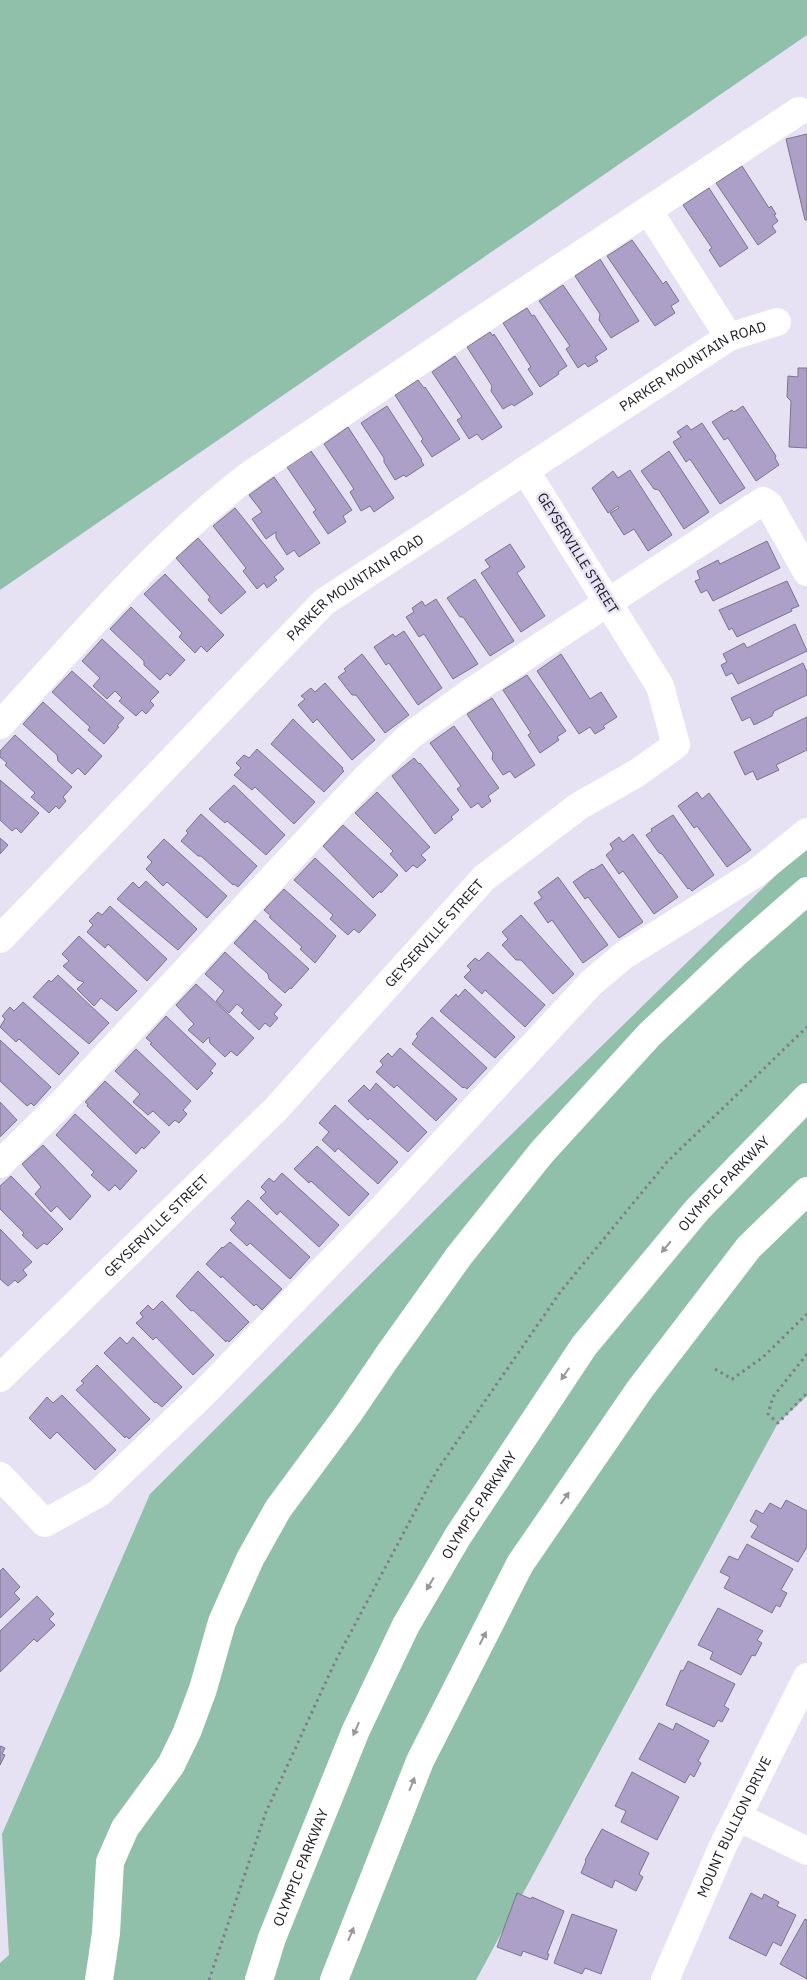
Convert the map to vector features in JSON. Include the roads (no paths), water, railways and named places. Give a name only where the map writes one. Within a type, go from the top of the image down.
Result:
[{"type":"street","points":[[0,725],[153,558],[219,498],[251,474],[423,359],[799,111]]},
{"type":"street","points":[[648,210],[729,337]]},
{"type":"street","name":"PARKER MOUNTAIN ROAD","points":[[0,939],[324,602],[729,337],[777,322]]},
{"type":"street","name":"GEYSERVILLE STREET","points":[[0,1378],[276,1109],[484,878],[579,806],[637,773],[676,745],[660,686],[525,470]]},
{"type":"street","points":[[0,1164],[63,1102],[366,778],[410,736],[471,692],[763,501],[769,505],[807,572]]},
{"type":"street","points":[[0,1476],[45,1523],[99,1493],[205,1392],[380,1210],[591,983],[623,956],[756,873],[807,832]]},
{"type":"street","points":[[100,1980],[106,1933],[110,1862],[125,1828],[171,1765],[187,1732],[203,1689],[222,1622],[250,1559],[278,1509],[349,1413],[459,1256],[542,1152],[650,1034],[735,954],[807,891]]},
{"type":"street","name":"OLYMPIC PARKWAY","points":[[259,1980],[272,1938],[356,1730],[406,1625],[458,1536],[584,1346],[697,1210],[807,1097]]},
{"type":"street","points":[[334,1980],[420,1761],[520,1564],[640,1389],[749,1247],[807,1191]]},
{"type":"street","name":"MOUNT BULLION DRIVE","points":[[665,1980],[722,1848],[807,1677]]},
{"type":"street","points":[[738,1817],[807,1851]]}]
